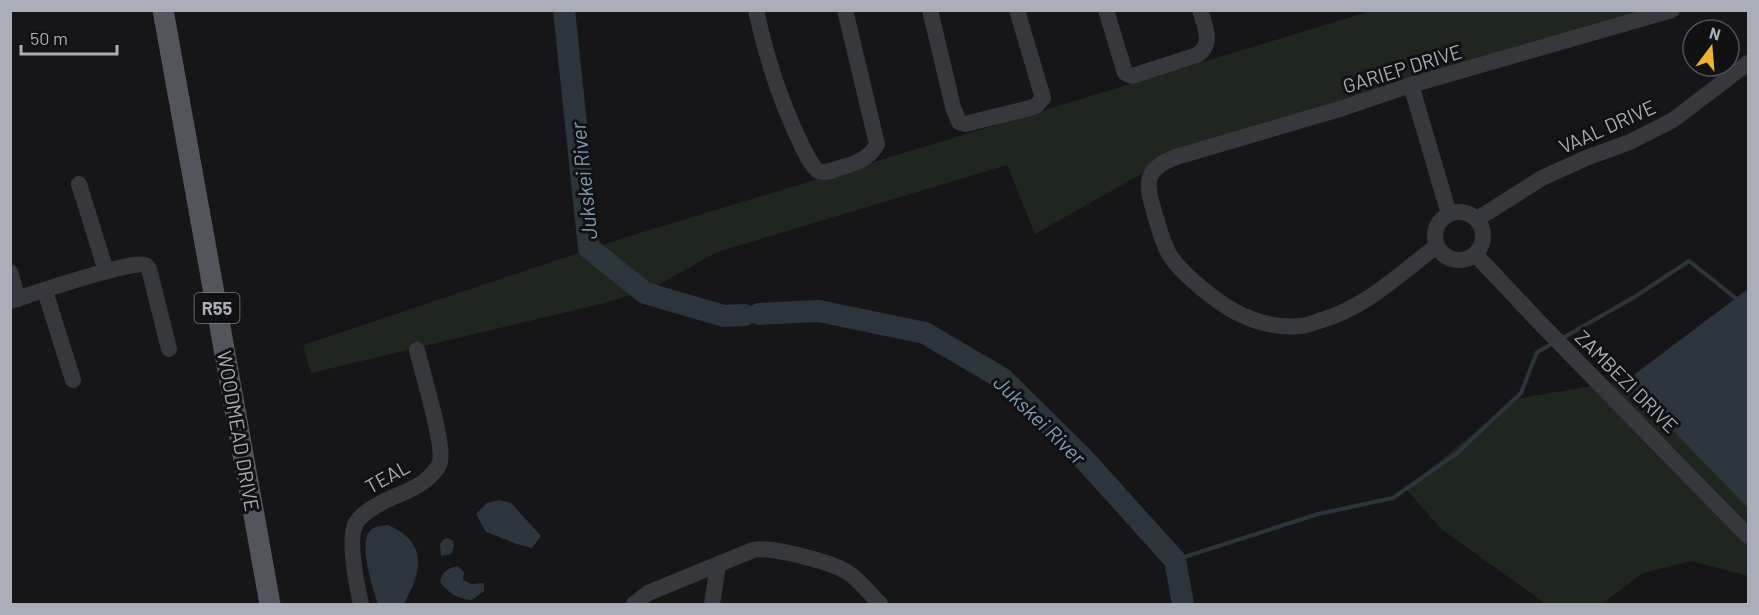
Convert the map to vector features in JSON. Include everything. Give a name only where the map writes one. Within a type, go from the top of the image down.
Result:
[{"type":"main road","name":"WOODMEAD DRIVE","points":[[163,10],[270,604]]},
{"type":"street","points":[[756,10],[762,39],[785,111],[811,163],[819,171],[825,172],[854,164],[865,158],[877,144],[844,10]]},
{"type":"street","points":[[930,10],[953,107],[959,122],[965,124],[1036,106],[1042,98],[1017,10]]},
{"type":"street","points":[[1106,10],[1125,73],[1132,76],[1204,51],[1208,40],[1200,10]]},
{"type":"street","name":"GARIEP DRIVE","points":[[1437,246],[1388,286],[1349,310],[1300,326],[1266,323],[1228,307],[1189,277],[1172,258],[1164,242],[1148,192],[1150,174],[1161,163],[1176,157],[1343,108],[1411,85],[1672,10]]},
{"type":"street","name":"VAAL DRIVE","points":[[1477,219],[1550,174],[1630,142],[1673,120],[1749,63]]},
{"type":"street","points":[[1411,85],[1449,213]]},
{"type":"street","points":[[79,184],[106,271]]},
{"type":"street","points":[[1461,212],[1477,219],[1481,225],[1484,237],[1482,244],[1475,254],[1467,259],[1450,259],[1442,254],[1434,239],[1438,224],[1449,213],[1461,212]]},
{"type":"street","name":"ZAMBEZI DRIVE","points":[[1475,254],[1749,536]]},
{"type":"street","points":[[10,272],[14,300],[106,271],[142,263],[147,266],[169,349]]},
{"type":"street","points":[[45,291],[73,380]]},
{"type":"street","name":"TEAL","points":[[361,604],[353,558],[356,522],[365,512],[422,483],[436,470],[440,462],[440,443],[417,350]]},
{"type":"street","points":[[634,604],[648,592],[763,548],[778,550],[841,569],[853,577],[880,604]]},
{"type":"street","points":[[712,604],[718,565]]},
{"type":"shaded area","points":[[1371,11],[1670,11],[1161,163],[1035,234],[1007,165],[717,252],[655,287],[605,303],[311,373],[303,345],[620,239]]},
{"type":"shaded area","points":[[1748,289],[1748,508],[1627,380]]},
{"type":"shaded area","points":[[1627,380],[1748,506],[1748,576],[1691,561],[1643,573],[1602,604],[1546,604],[1441,529],[1406,489],[1515,399]]},
{"type":"shaded area","points":[[499,500],[511,503],[541,536],[532,548],[486,532],[476,514],[487,503]]},
{"type":"shaded area","points":[[388,525],[401,532],[416,549],[418,569],[404,604],[378,604],[368,567],[365,546],[367,537],[374,528]]},
{"type":"shaded area","points":[[448,538],[453,541],[454,546],[451,554],[441,556],[440,544]]},
{"type":"shaded area","points":[[458,566],[464,572],[463,580],[471,584],[484,583],[484,591],[472,600],[454,595],[440,582],[446,571]]},
{"type":"waterway","name":"Jukskei River","points":[[564,10],[589,248],[645,293],[724,316],[745,315]]},
{"type":"waterway","points":[[1561,339],[1636,296],[1689,261],[1743,304],[1748,305]]},
{"type":"waterway","name":"Jukskei River","points":[[759,314],[819,311],[925,333],[1003,379],[1081,456],[1175,560],[1183,604]]},
{"type":"waterway","points":[[1175,560],[1318,514],[1393,498],[1456,454],[1521,393],[1537,352],[1552,344]]}]
